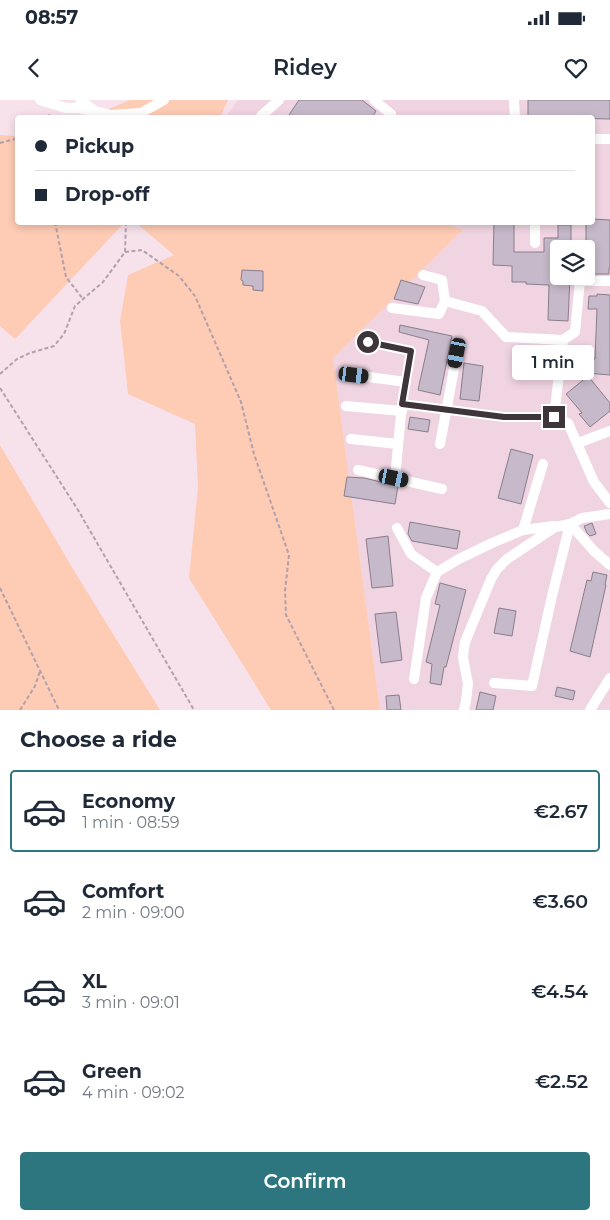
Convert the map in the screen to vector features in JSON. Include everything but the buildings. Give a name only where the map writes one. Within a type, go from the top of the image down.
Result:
[{"type":"street","points":[[40,100],[66,108],[80,108],[111,115],[141,113],[164,100]]},
{"type":"street","points":[[80,100],[95,111]]},
{"type":"street","points":[[262,115],[278,100]]},
{"type":"street","points":[[374,100],[390,115]]},
{"type":"street","points":[[514,100],[515,115]]},
{"type":"street","points":[[595,139],[610,139]]},
{"type":"street","points":[[535,225],[535,244]]},
{"type":"street","points":[[392,308],[439,314],[445,300],[442,280],[422,274]]},
{"type":"street","points":[[445,300],[482,311],[506,337],[563,340],[575,332],[580,281],[610,281]]},
{"type":"street","points":[[554,417],[563,340]]},
{"type":"street","points":[[368,342],[411,351],[394,478]]},
{"type":"street","points":[[440,444],[457,353]]},
{"type":"street","points":[[354,375],[406,382]]},
{"type":"street","points":[[346,406],[446,409],[504,417],[554,417],[568,423],[594,482],[610,503]]},
{"type":"street","points":[[578,443],[610,431]]},
{"type":"street","points":[[351,439],[398,444]]},
{"type":"street","points":[[523,530],[543,464]]},
{"type":"street","points":[[358,470],[442,488]]},
{"type":"street","points":[[464,710],[468,684],[463,657],[465,642],[497,569],[507,559],[555,527],[570,524],[582,518],[610,514]]},
{"type":"street","points":[[414,679],[426,598],[437,572],[459,558],[523,530],[570,524]]},
{"type":"street","points":[[570,524],[594,551],[610,564]]},
{"type":"street","points":[[494,683],[532,686],[570,524]]},
{"type":"street","points":[[397,528],[411,554],[437,572]]},
{"type":"street","points":[[590,710],[610,678]]},
{"type":"path","points":[[0,144],[15,139]]},
{"type":"path","points":[[56,225],[66,277],[82,299]]},
{"type":"path","points":[[0,374],[17,359],[54,346],[64,334],[75,306],[103,282],[125,252],[126,225]]},
{"type":"path","points":[[125,252],[142,250],[179,276],[195,296],[241,402],[254,454],[289,555],[285,591],[286,615],[334,710]]},
{"type":"path","points":[[0,388],[78,510],[194,710]]},
{"type":"path","points":[[0,588],[59,710]]},
{"type":"path","points":[[20,710],[36,686],[40,671]]},
{"type":"shaded area","points":[[130,100],[228,100],[221,115],[95,115]]},
{"type":"shaded area","points":[[238,100],[610,100],[610,710],[380,710],[333,358],[463,230],[447,225],[595,225],[595,115],[227,115]]},
{"type":"shaded area","points":[[0,135],[15,136],[15,225],[122,225],[15,339],[0,326]]},
{"type":"shaded area","points":[[138,225],[449,225],[463,230],[333,358],[380,710],[271,710],[189,578],[198,487],[195,424],[128,394],[120,321],[128,275],[174,255]]},
{"type":"shaded area","points":[[0,445],[76,574],[160,710],[0,710]]},
{"type":"route","points":[[368,342],[411,351],[402,404],[504,417],[554,417]]}]
